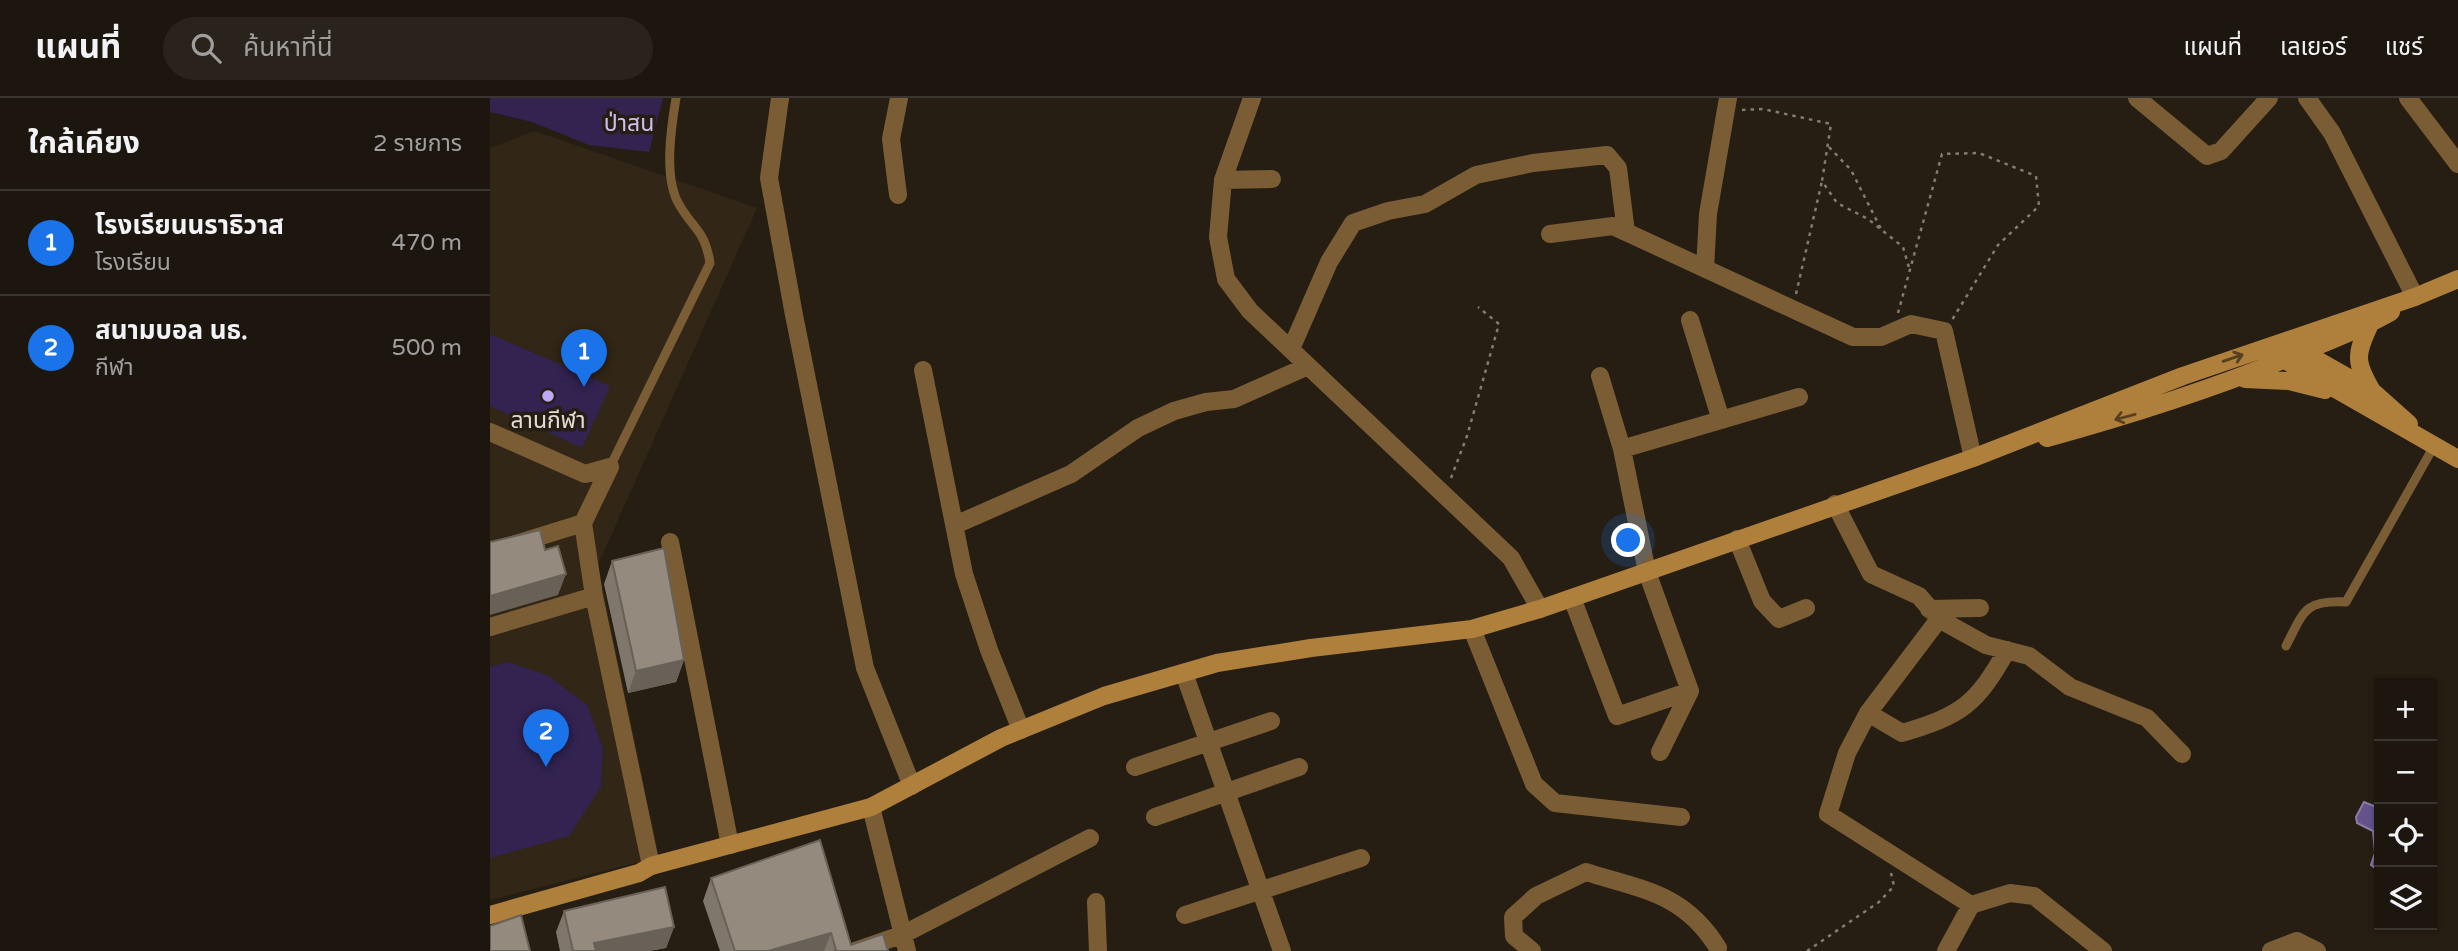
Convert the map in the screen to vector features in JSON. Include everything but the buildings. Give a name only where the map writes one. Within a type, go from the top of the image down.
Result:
[{"type":"main road","points":[[1973,458],[2145,412],[2235,379],[2284,350],[2458,279]]},
{"type":"main road","points":[[2302,352],[2370,324],[2415,297]]},
{"type":"main road","points":[[2370,324],[2361,342],[2357,363],[2372,391]]},
{"type":"main road","points":[[490,915],[639,873],[651,866],[871,807],[1021,730],[1104,696],[1217,663],[1311,648],[1472,629],[1540,609],[1973,458],[2183,376],[2264,348],[2302,352],[2372,391],[2434,446]]},
{"type":"main road","points":[[2284,350],[2348,398],[2458,459]]},
{"type":"main road","points":[[2235,379],[2289,381],[2348,398]]},
{"type":"street","points":[[780,98],[769,178],[794,315],[865,667],[912,786]]},
{"type":"street","points":[[898,195],[891,139],[899,98]]},
{"type":"street","points":[[1252,98],[1223,180],[1218,237],[1226,279],[1250,311],[1511,558],[1540,609]]},
{"type":"street","points":[[2137,98],[2207,156],[2221,151],[2269,98]]},
{"type":"street","points":[[2307,98],[2332,133],[2415,297]]},
{"type":"street","points":[[2408,98],[2458,164]]},
{"type":"street","points":[[1705,269],[1708,214],[1732,104]]},
{"type":"street","points":[[1291,349],[1329,262],[1353,223],[1388,211],[1425,204],[1476,175],[1533,163],[1607,155],[1618,169],[1626,232]]},
{"type":"street","points":[[1223,180],[1272,179]]},
{"type":"street","points":[[1550,234],[1613,226],[1853,337],[1881,337],[1911,324],[1944,331],[1973,458]]},
{"type":"street","points":[[1690,320],[1721,420]]},
{"type":"street","points":[[955,525],[1071,474],[1138,428],[1174,411],[1206,402],[1234,399],[1308,366]]},
{"type":"street","points":[[923,370],[964,574],[989,650],[1021,730]]},
{"type":"street","points":[[1600,376],[1622,449],[1647,572],[1690,691],[1660,752]]},
{"type":"street","points":[[1622,449],[1799,397]]},
{"type":"street","points":[[490,432],[585,474],[610,467]]},
{"type":"street","points":[[610,467],[583,523],[594,596],[651,866]]},
{"type":"street","points":[[1835,505],[1871,574],[1919,596],[1934,614],[1986,645],[2029,656],[2070,687],[2147,718],[2182,754]]},
{"type":"street","points":[[490,551],[583,523]]},
{"type":"street","points":[[1737,539],[1762,601],[1779,619],[1807,608]]},
{"type":"street","points":[[670,542],[730,845]]},
{"type":"street","points":[[490,627],[594,596]]},
{"type":"street","points":[[1572,598],[1617,716],[1690,691]]},
{"type":"street","points":[[1970,905],[1828,814],[1847,753],[1868,713],[1934,614],[1980,608]]},
{"type":"street","points":[[1472,629],[1534,784],[1548,797],[1555,803],[1681,817]]},
{"type":"street","points":[[1868,713],[1902,733],[1943,720],[1975,701],[2007,650]]},
{"type":"street","points":[[1184,673],[1282,951]]},
{"type":"street","points":[[1135,767],[1271,721]]},
{"type":"street","points":[[1155,817],[1299,767]]},
{"type":"street","points":[[871,807],[906,943]]},
{"type":"street","points":[[855,951],[906,943],[1090,838]]},
{"type":"street","points":[[1185,915],[1361,858]]},
{"type":"street","points":[[1532,951],[1514,936],[1513,917],[1536,896],[1586,872],[1657,892],[1705,927],[1718,948]]},
{"type":"street","points":[[1946,951],[1970,905],[2010,893],[2034,896],[2103,951]]},
{"type":"street","points":[[1096,902],[1098,951]]},
{"type":"street","points":[[2271,951],[2297,941],[2316,951]]},
{"type":"lane","points":[[610,467],[710,263],[706,240],[678,204],[668,150],[676,98]]},
{"type":"lane","points":[[2286,646],[2304,610],[2320,601],[2346,602],[2434,446]]},
{"type":"path","points":[[1732,104],[1831,124],[1829,147],[1793,310]]},
{"type":"path","points":[[1829,147],[1851,170],[1873,208],[1882,232]]},
{"type":"path","points":[[1893,332],[1942,154],[1979,153],[2036,176],[2039,206],[1998,245],[1944,331]]},
{"type":"path","points":[[1822,181],[1837,203],[1868,219],[1903,247],[1910,271]]},
{"type":"path","points":[[1445,494],[1467,436],[1499,324],[1478,307]]},
{"type":"path","points":[[1807,951],[1879,902],[1894,886],[1884,850]]},
{"type":"shaded area","points":[[535,131],[757,208],[598,565],[659,857],[490,900],[490,148]]},
{"type":"shaded area","points":[[2364,802],[2374,806],[2374,842],[2373,831],[2357,823],[2356,817]]},
{"type":"green space","name":"ป่าสน","points":[[490,98],[663,98],[649,152],[589,145],[532,122],[490,112]]},
{"type":"green space","name":"ลานกีฬา","points":[[490,334],[610,386],[582,448],[490,406]]},
{"type":"green space","points":[[507,662],[547,675],[587,705],[603,748],[601,787],[569,836],[490,858],[490,667]]},
{"type":"place","name":"โรงเรียนนราธิวาส","points":[[584,387]]},
{"type":"place","name":"ลานกีฬา","points":[[548,396]]},
{"type":"place","name":"สนามบอล นธ.","points":[[546,767]]}]
